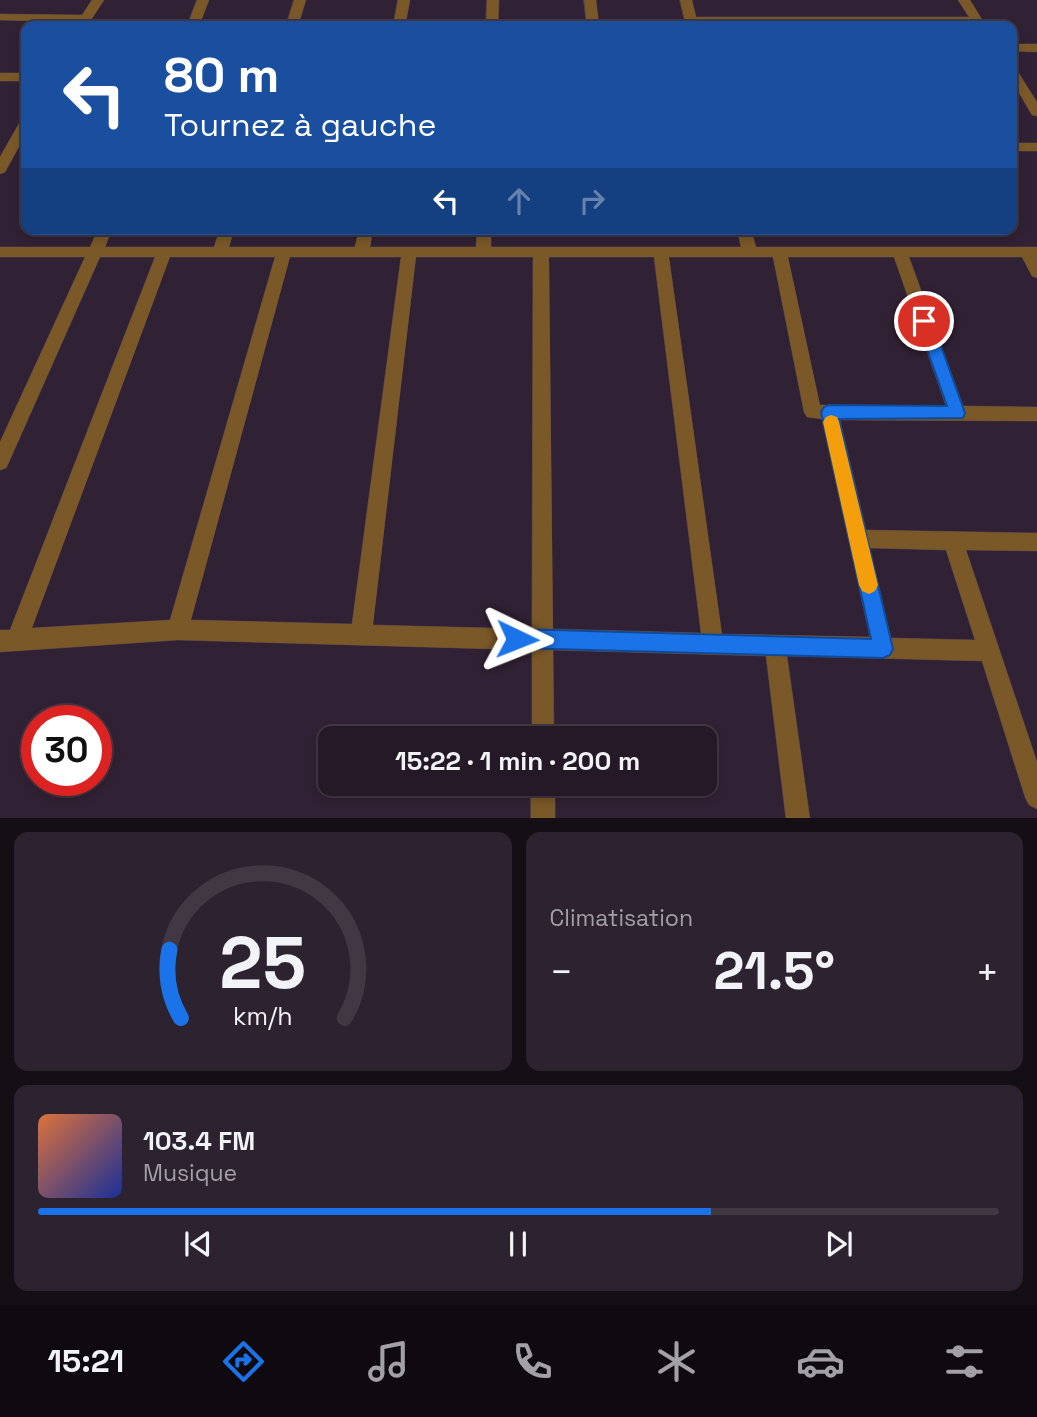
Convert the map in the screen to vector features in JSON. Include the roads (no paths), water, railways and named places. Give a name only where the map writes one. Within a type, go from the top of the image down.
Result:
[{"type":"street","points":[[84,21],[98,0]]},
{"type":"street","points":[[195,21],[203,0]]},
{"type":"street","points":[[294,21],[300,0]]},
{"type":"street","points":[[400,21],[404,0]]},
{"type":"street","points":[[492,21],[493,0]]},
{"type":"street","points":[[590,0],[592,21]]},
{"type":"street","points":[[686,0],[691,21]]},
{"type":"street","points":[[964,0],[977,21]]},
{"type":"street","points":[[0,16],[69,21]]},
{"type":"street","points":[[1017,48],[1037,48]]},
{"type":"street","points":[[0,77],[21,77]]},
{"type":"street","points":[[1017,82],[1037,113]]},
{"type":"street","points":[[0,169],[6,147],[21,129]]},
{"type":"street","points":[[1017,147],[1037,147]]},
{"type":"street","points":[[0,462],[102,235]]},
{"type":"street","points":[[220,252],[225,235]]},
{"type":"street","points":[[362,252],[365,235]]},
{"type":"street","points":[[483,252],[484,235]]},
{"type":"street","points":[[746,235],[750,252]]},
{"type":"street","points":[[0,252],[1032,252],[1037,272]]},
{"type":"street","points":[[178,630],[284,252]]},
{"type":"street","points":[[361,635],[409,252]]},
{"type":"street","points":[[541,252],[543,726]]},
{"type":"street","points":[[661,252],[713,644]]},
{"type":"street","points":[[779,252],[813,412],[1037,414]]},
{"type":"street","points":[[900,252],[957,413]]},
{"type":"street","points":[[164,253],[9,640],[178,630],[989,651]]},
{"type":"street","points":[[829,412],[883,649]]},
{"type":"street","points":[[858,540],[1037,542]]},
{"type":"street","points":[[953,541],[1037,797]]},
{"type":"street","points":[[775,646],[798,818]]},
{"type":"street","points":[[543,796],[543,818]]}]
